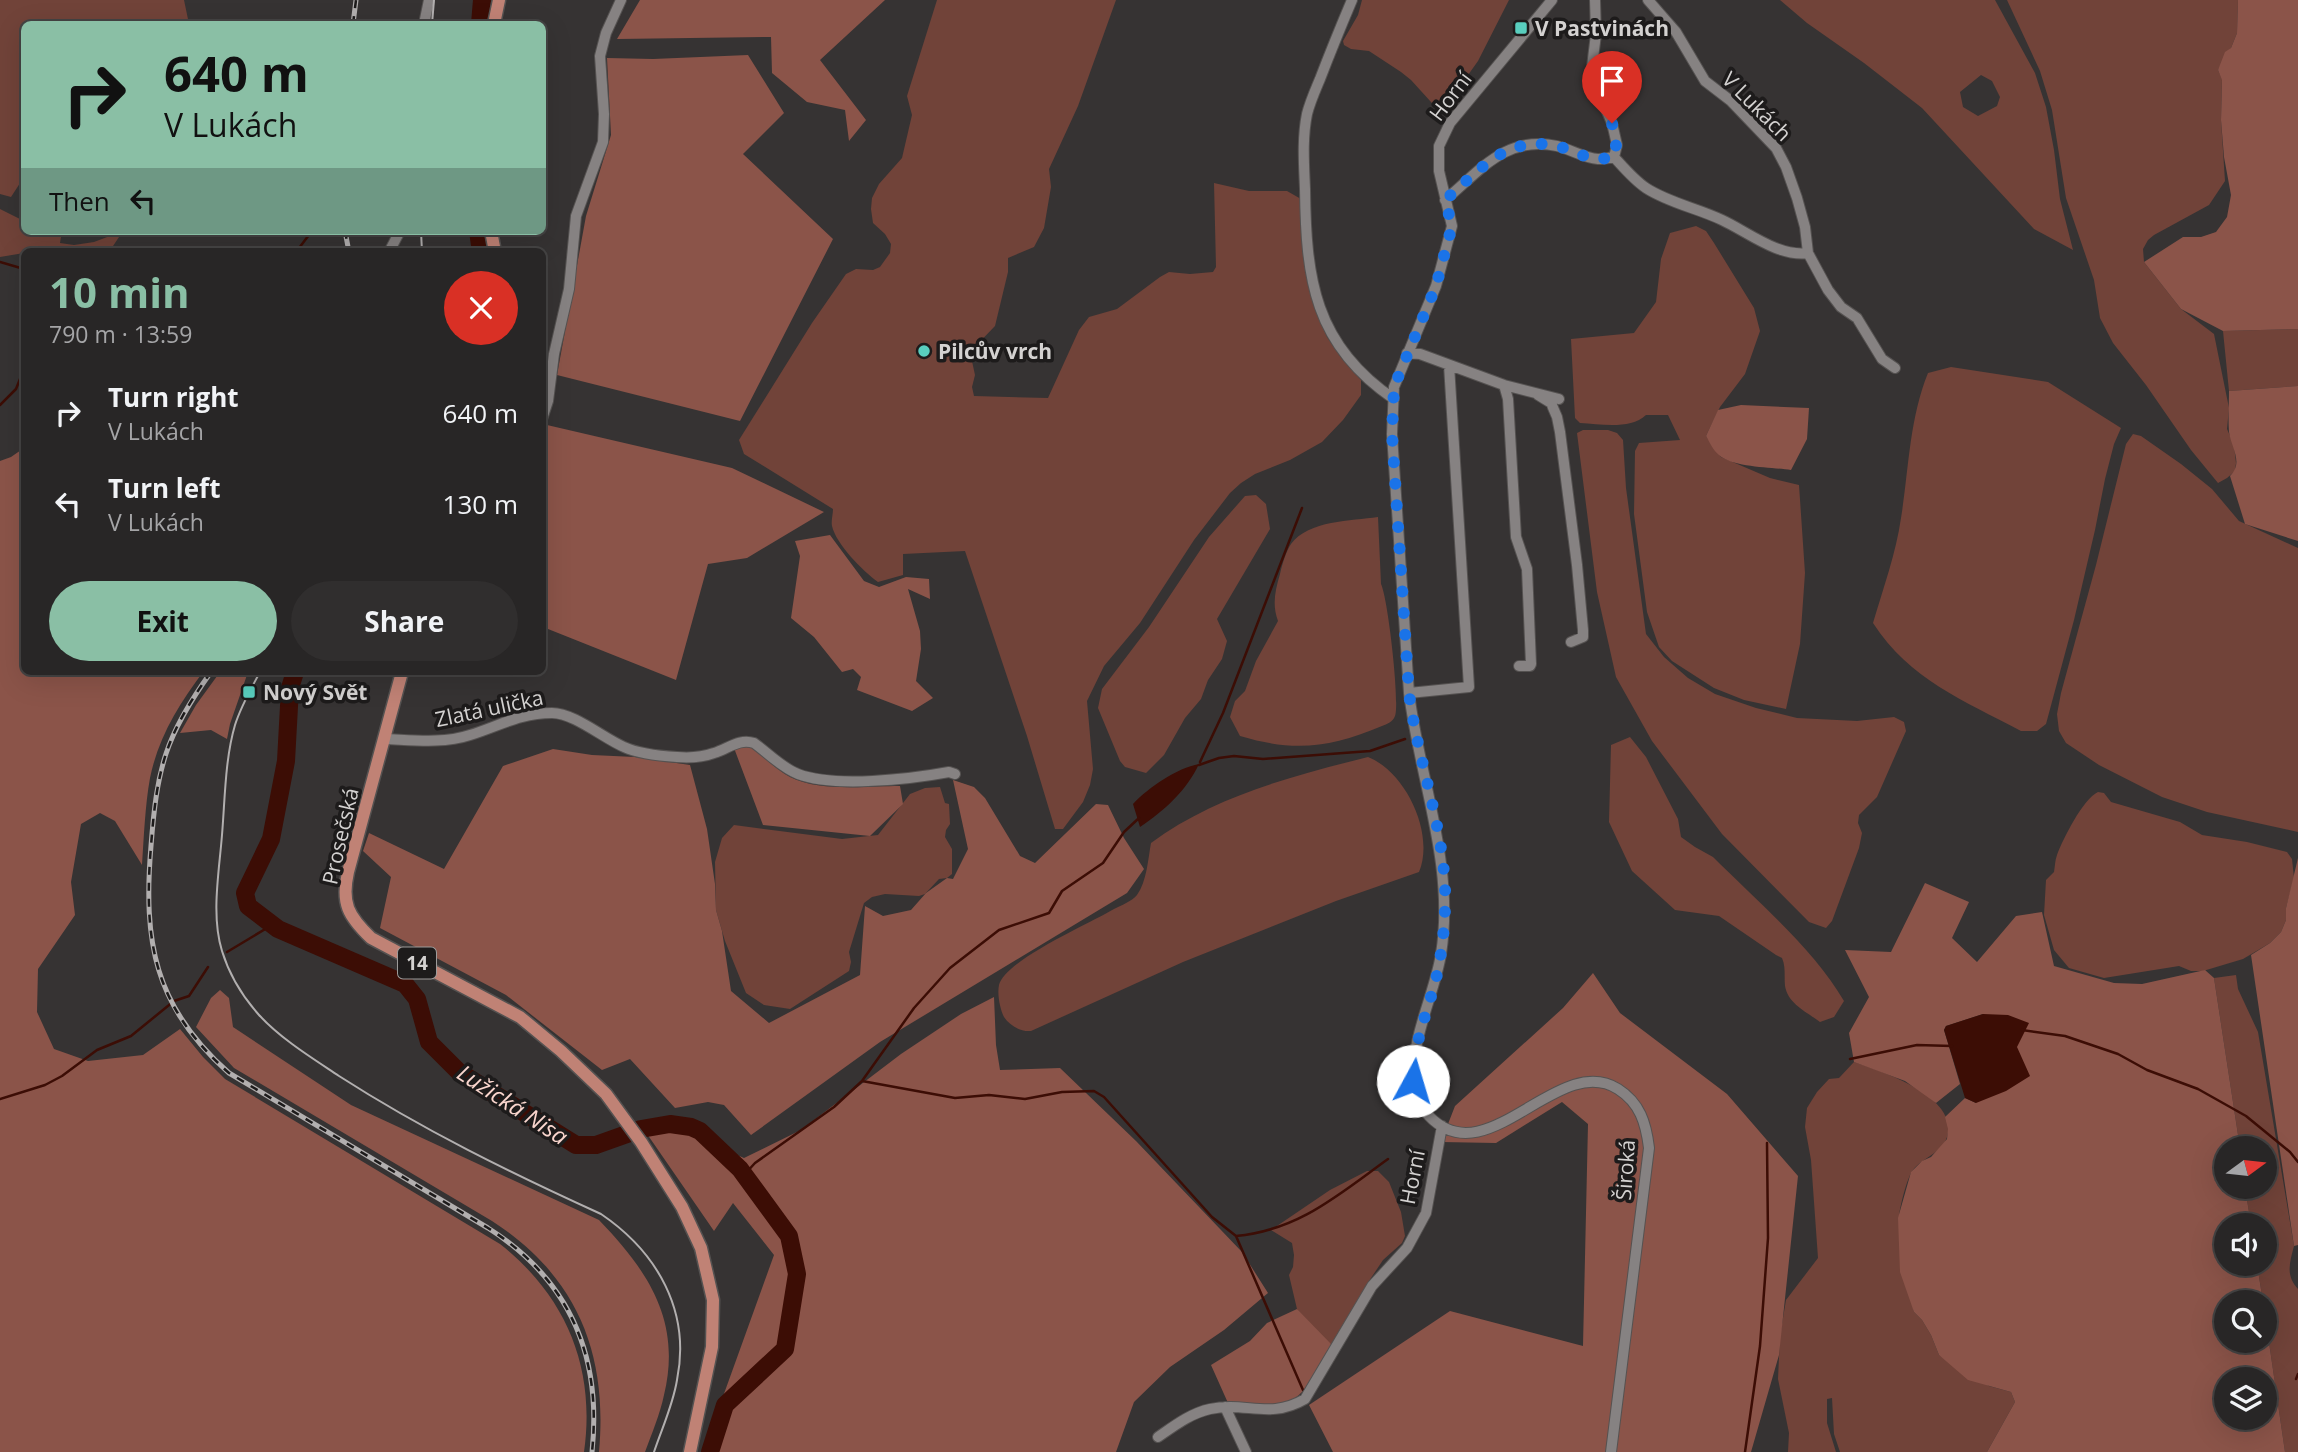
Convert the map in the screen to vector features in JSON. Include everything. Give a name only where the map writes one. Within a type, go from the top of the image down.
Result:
[{"type":"main road","points":[[495,21],[499,0]]},
{"type":"main road","name":"Prosečská","points":[[401,675],[345,886],[344,896],[352,919],[371,937],[520,1017],[589,1076],[606,1094],[641,1142],[691,1225],[708,1271],[713,1300],[712,1347],[690,1452]]},
{"type":"street","points":[[426,21],[429,0]]},
{"type":"street","points":[[546,407],[554,354],[569,289],[576,216],[603,142],[600,56],[606,33],[621,0]]},
{"type":"street","points":[[1352,0],[1308,110],[1303,134],[1309,268],[1321,314],[1332,338],[1375,387],[1394,399]]},
{"type":"street","name":"Horní","points":[[1158,1437],[1199,1412],[1225,1407],[1271,1410],[1294,1406],[1305,1399],[1372,1286],[1406,1248],[1426,1213],[1442,1126],[1421,1106],[1413,1081],[1416,1049],[1441,955],[1445,890],[1440,846],[1409,693],[1392,434],[1394,387],[1436,286],[1452,226],[1439,171],[1439,146],[1450,124],[1552,0]]},
{"type":"street","points":[[1594,0],[1596,34],[1591,75],[1612,123],[1616,145],[1614,157]]},
{"type":"street","name":"V Lukách","points":[[1648,0],[1676,32],[1705,80],[1731,101],[1776,148],[1786,167],[1802,217],[1808,253],[1828,290],[1841,307],[1857,318],[1882,359],[1895,368]]},
{"type":"street","points":[[1445,200],[1499,155],[1514,146],[1538,143],[1559,146],[1598,159],[1614,157]]},
{"type":"street","points":[[1614,157],[1644,187],[1658,195],[1720,218],[1792,253],[1808,253]]},
{"type":"street","points":[[1407,353],[1420,354],[1504,385],[1559,399]]},
{"type":"street","points":[[1409,693],[1469,687],[1449,365]]},
{"type":"street","points":[[1504,385],[1508,399],[1516,537],[1527,569],[1531,664],[1519,666]]},
{"type":"street","points":[[1538,395],[1551,403],[1559,425],[1584,640],[1571,642]]},
{"type":"street","name":"Zlatá ulička","points":[[384,739],[453,739],[527,715],[555,712],[574,719],[627,748],[657,755],[677,757],[712,754],[747,741],[754,743],[798,775],[894,780],[949,772],[955,774]]},
{"type":"street","name":"Široká","points":[[1442,1126],[1463,1131],[1494,1126],[1565,1088],[1588,1082],[1614,1086],[1634,1102],[1640,1111],[1649,1148],[1611,1452]]},
{"type":"street","points":[[1225,1407],[1246,1452]]},
{"type":"shaded area","points":[[0,0],[184,0],[188,21],[21,21],[21,182],[11,197],[0,194]]},
{"type":"shaded area","points":[[640,0],[885,0],[820,60],[866,120],[849,141],[845,110],[807,102],[772,73],[771,37],[617,39]]},
{"type":"shaded area","points":[[937,0],[1116,0],[1078,106],[1049,169],[1051,187],[1044,228],[1034,247],[1008,258],[1008,272],[995,326],[970,352],[975,375],[972,387],[974,396],[1048,398],[1079,330],[1089,317],[1117,309],[1169,272],[1213,272],[1216,267],[1214,183],[1249,191],[1287,191],[1301,199],[1304,262],[1318,315],[1327,337],[1361,380],[1361,395],[1343,420],[1322,442],[1290,460],[1255,474],[1230,493],[1194,540],[1140,623],[1104,666],[1087,701],[1093,769],[1090,785],[1083,802],[1063,829],[1055,829],[965,551],[903,554],[903,575],[878,582],[839,541],[832,526],[833,509],[744,454],[739,440],[846,274],[856,269],[873,270],[880,267],[890,253],[891,244],[873,223],[872,198],[879,184],[902,158],[912,115],[907,96]]},
{"type":"shaded area","points":[[1362,0],[1509,0],[1478,61],[1441,113],[1401,72],[1369,51],[1351,49],[1344,45],[1343,41],[1358,15]]},
{"type":"shaded area","points":[[1780,0],[1995,0],[2035,73],[2046,107],[2060,199],[2073,250],[2034,229],[1922,108]],"holes":[[[1981,75],[1992,81],[2000,97],[1997,106],[1978,116],[1963,107],[1960,92]]]},
{"type":"shaded area","points":[[2007,0],[2238,0],[2237,33],[2218,70],[2222,79],[2221,120],[2225,181],[2209,205],[2154,235],[2143,249],[2144,262],[2181,309],[2214,334],[2229,408],[2227,429],[2234,445],[2236,463],[2235,471],[2218,483],[2113,343],[2100,318],[2094,280],[2066,198],[2052,110],[2040,71]]},
{"type":"shaded area","points":[[2238,0],[2298,0],[2298,329],[2223,331],[2181,309],[2144,262],[2183,237],[2201,237],[2216,232],[2227,217],[2231,195],[2224,157],[2222,80],[2218,70],[2237,33]]},
{"type":"shaded area","points":[[748,55],[784,113],[743,154],[833,239],[740,421],[557,375],[586,216],[611,135],[607,58]]},
{"type":"shaded area","points":[[0,209],[21,220],[21,235],[61,235],[60,243],[74,245],[120,235],[112,248],[21,248],[21,254],[0,257]]},
{"type":"shaded area","points":[[1696,226],[1706,231],[1754,308],[1760,331],[1745,374],[1720,407],[1706,436],[1721,457],[1770,478],[1799,485],[1805,573],[1800,644],[1786,709],[1744,700],[1714,688],[1672,661],[1659,647],[1647,612],[1634,514],[1635,451],[1639,443],[1680,440],[1668,415],[1646,415],[1632,423],[1615,425],[1580,423],[1575,418],[1571,339],[1634,333],[1656,302],[1661,259],[1670,233]]},
{"type":"shaded area","points":[[2298,329],[2298,386],[2229,391],[2223,331]]},
{"type":"shaded area","points":[[1951,367],[2048,382],[2121,428],[2105,479],[2074,620],[2046,724],[2037,731],[2021,731],[1939,687],[1904,660],[1873,623],[1899,531],[1913,427],[1922,391],[1928,373]]},
{"type":"shaded area","points":[[2298,386],[2298,541],[2245,524],[2230,476],[2236,466],[2236,455],[2229,432],[2229,391]]},
{"type":"shaded area","points":[[1741,405],[1809,408],[1807,439],[1791,470],[1734,462],[1715,451],[1706,436],[1718,410]]},
{"type":"shaded area","points":[[547,425],[732,468],[824,512],[747,558],[708,564],[676,680],[546,628]]},
{"type":"shaded area","points":[[1583,430],[1608,430],[1617,433],[1623,440],[1626,488],[1646,634],[1664,657],[1688,678],[1715,694],[1756,708],[1797,718],[1857,721],[1894,717],[1904,722],[1906,731],[1877,797],[1859,815],[1858,823],[1862,833],[1859,848],[1832,921],[1826,928],[1809,922],[1722,834],[1652,741],[1616,677],[1597,592],[1577,433]]},
{"type":"shaded area","points":[[2133,434],[2141,436],[2212,489],[2239,521],[2298,548],[2298,832],[2207,812],[2162,797],[2099,765],[2066,743],[2059,731],[2057,714],[2061,693],[2126,444]]},
{"type":"shaded area","points":[[21,450],[21,675],[201,675],[170,722],[158,749],[147,799],[142,865],[115,821],[100,813],[81,824],[71,882],[75,915],[38,969],[37,1012],[54,1049],[88,1061],[143,1055],[180,1029],[225,1079],[500,1244],[523,1264],[543,1287],[571,1336],[585,1391],[587,1421],[584,1452],[0,1452],[0,461]]},
{"type":"shaded area","points":[[1256,495],[1266,504],[1270,529],[1217,619],[1227,641],[1222,659],[1208,680],[1201,699],[1185,718],[1164,755],[1146,773],[1125,767],[1098,708],[1102,689],[1149,627],[1209,537],[1245,496]]},
{"type":"shaded area","points":[[1378,517],[1381,584],[1395,672],[1394,718],[1388,724],[1345,739],[1312,745],[1278,744],[1240,736],[1230,717],[1235,701],[1245,691],[1256,661],[1278,621],[1275,609],[1276,592],[1287,550],[1299,536],[1319,526]]},
{"type":"shaded area","points":[[830,535],[864,581],[879,587],[906,577],[929,579],[930,599],[908,589],[920,631],[921,649],[916,681],[933,698],[912,711],[857,690],[861,677],[853,669],[842,672],[814,637],[791,618],[800,556],[795,541]]},
{"type":"shaded area","points":[[218,675],[247,675],[227,739],[211,730],[180,733]]},
{"type":"shaded area","points":[[1630,737],[1646,757],[1678,819],[1681,837],[1713,857],[1801,944],[1832,982],[1844,1001],[1834,1017],[1820,1022],[1794,1003],[1785,986],[1782,958],[1719,916],[1675,910],[1632,871],[1609,822],[1611,745]]},
{"type":"shaded area","points":[[750,745],[779,770],[802,782],[844,787],[900,786],[903,804],[870,836],[763,825],[734,748]]},
{"type":"shaded area","points":[[553,749],[690,765],[707,829],[716,910],[731,991],[769,1023],[860,975],[865,906],[883,916],[911,910],[926,893],[947,878],[953,879],[968,849],[953,780],[974,787],[985,798],[1020,856],[1035,863],[1096,804],[1108,805],[1124,838],[1144,869],[1127,893],[880,1042],[751,1135],[724,1105],[708,1102],[675,1108],[630,1059],[602,1070],[506,995],[380,928],[391,877],[363,851],[369,833],[444,869],[503,766]]},
{"type":"shaded area","points":[[1368,757],[1394,776],[1414,806],[1423,840],[1423,857],[1419,872],[1336,901],[1183,962],[1031,1031],[1016,1028],[1004,1017],[998,993],[1005,975],[1032,954],[1135,897],[1145,877],[1151,843],[1201,812],[1228,800],[1283,780]]},
{"type":"shaded area","points":[[1199,764],[1174,799],[1140,827],[1133,804],[1164,779]]},
{"type":"shaded area","points":[[940,787],[945,803],[949,804],[950,824],[945,837],[952,849],[952,874],[939,879],[925,894],[919,896],[885,894],[872,897],[864,903],[849,952],[849,971],[790,1009],[764,1005],[746,993],[716,910],[715,862],[722,838],[734,825],[842,839],[878,835],[910,794],[925,788]]},
{"type":"shaded area","points":[[2098,792],[2104,793],[2111,802],[2180,822],[2202,835],[2287,852],[2292,859],[2294,878],[2281,932],[2270,943],[2243,959],[2203,971],[2191,971],[2179,966],[2104,978],[2069,968],[2054,950],[2044,915],[2046,880],[2054,872],[2057,855],[2074,820]]},
{"type":"shaded area","points":[[2298,858],[2298,1245],[2294,1246],[2251,955],[2281,932],[2286,920],[2286,908]]},
{"type":"shaded area","points":[[1925,883],[1969,902],[1952,938],[1977,962],[2016,916],[2042,912],[2054,966],[2114,983],[2142,984],[2205,970],[2214,978],[2238,1136],[2214,1136],[2214,1199],[2247,1199],[2249,1213],[2214,1213],[2214,1276],[2259,1276],[2261,1290],[2214,1290],[2214,1353],[2271,1353],[2273,1367],[2214,1367],[2214,1430],[2277,1430],[2277,1397],[2285,1452],[1987,1452],[2015,1402],[2011,1392],[1968,1380],[1939,1355],[1931,1335],[1914,1312],[1900,1272],[1898,1218],[1911,1172],[1922,1161],[1931,1157],[1947,1139],[1945,1117],[1965,1098],[1976,1103],[1983,1014],[1946,1026],[1944,1030],[1960,1084],[1936,1103],[1905,1081],[1854,1062],[1849,1033],[1869,997],[1845,950],[1891,952]]},
{"type":"shaded area","points":[[1593,973],[1620,1013],[1727,1094],[1798,1176],[1779,1355],[1751,1452],[1333,1452],[1309,1405],[1450,1311],[1583,1346],[1588,1124],[1562,1102],[1496,1143],[1441,1142],[1455,1106],[1563,1008]]},
{"type":"shaded area","points":[[2236,975],[2238,989],[2258,1032],[2275,1136],[2238,1136],[2214,978]]},
{"type":"shaded area","points":[[220,990],[229,998],[233,1027],[351,1105],[599,1220],[617,1239],[646,1278],[657,1299],[668,1344],[664,1395],[645,1452],[599,1452],[598,1382],[592,1350],[581,1320],[566,1292],[546,1266],[492,1221],[234,1068],[196,1027],[211,998]]},
{"type":"shaded area","points":[[994,997],[1000,1070],[1060,1068],[1136,1141],[1242,1252],[1268,1293],[1224,1330],[1170,1367],[1134,1402],[1116,1452],[703,1452],[774,1255],[733,1203],[714,1231],[645,1131],[686,1133],[744,1158],[801,1130],[901,1054],[961,1014]]},
{"type":"shaded area","points":[[1983,1014],[2008,1015],[2029,1023],[2017,1047],[2030,1076],[2006,1091],[1976,1103],[1965,1098],[1944,1030],[1946,1026]]},
{"type":"shaded area","points":[[1854,1062],[1916,1088],[1942,1110],[1948,1123],[1944,1143],[1911,1174],[1901,1206],[1899,1226],[1914,1312],[1931,1335],[1939,1355],[1989,1386],[2011,1392],[2015,1402],[1987,1452],[1840,1452],[1834,1434],[1832,1398],[1827,1399],[1827,1423],[1836,1452],[1788,1452],[1789,1433],[1778,1379],[1780,1336],[1786,1300],[1818,1258],[1811,1160],[1805,1127],[1807,1108],[1829,1079],[1839,1078]]},
{"type":"shaded area","points":[[2277,1145],[2294,1246],[2291,1279],[2298,1289],[2298,1452],[2285,1452],[2277,1397],[2277,1367],[2273,1367],[2271,1353],[2277,1353],[2277,1290],[2261,1290],[2259,1276],[2277,1276],[2277,1213],[2249,1213],[2247,1199],[2277,1199]]},
{"type":"shaded area","points":[[1367,1171],[1378,1171],[1389,1182],[1401,1212],[1405,1236],[1402,1243],[1383,1260],[1332,1345],[1311,1331],[1297,1309],[1289,1275],[1293,1267],[1292,1243],[1271,1230],[1330,1190]]},
{"type":"shaded area","points":[[1297,1309],[1332,1345],[1306,1387],[1287,1402],[1257,1405],[1228,1403],[1211,1365],[1250,1341],[1267,1323]]},
{"type":"waterway","name":"Lužická Nisa","points":[[480,21],[482,0]]},
{"type":"waterway","points":[[299,248],[309,235]]},
{"type":"waterway","name":"Lužická Nisa","points":[[479,235],[480,248]]},
{"type":"waterway","points":[[0,262],[21,268]]},
{"type":"waterway","points":[[0,405],[16,389],[21,376]]},
{"type":"waterway","points":[[1200,762],[1223,713],[1302,508]]},
{"type":"waterway","name":"Lužická Nisa","points":[[294,675],[290,688],[286,761],[271,839],[245,893],[248,906],[278,929],[405,984],[417,999],[429,1042],[459,1072],[576,1145],[596,1145],[641,1129],[670,1124],[700,1131],[740,1169],[789,1236],[797,1274],[785,1349],[725,1405],[710,1452]]},
{"type":"waterway","points":[[1199,765],[1234,756],[1263,759],[1370,751],[1405,739]]},
{"type":"waterway","points":[[744,1175],[755,1163],[834,1107],[862,1081],[914,1008],[950,968],[999,930],[1049,913],[1062,891],[1103,863],[1124,832],[1139,818]]},
{"type":"waterway","points":[[227,952],[272,925]]},
{"type":"waterway","points":[[0,1099],[45,1085],[97,1050],[131,1036],[174,1001],[189,996],[208,967]]},
{"type":"waterway","points":[[2022,1030],[2065,1036],[2118,1054],[2147,1070],[2198,1089],[2246,1116],[2290,1152],[2298,1162]]},
{"type":"waterway","points":[[1850,1059],[1917,1045],[1952,1046]]},
{"type":"waterway","points":[[862,1081],[955,1098],[989,1095],[1025,1099],[1062,1092],[1094,1091],[1104,1097],[1212,1217],[1236,1236],[1279,1227],[1317,1209],[1388,1159]]},
{"type":"waterway","points":[[1745,1452],[1760,1346],[1768,1238],[1767,1143]]},
{"type":"waterway","points":[[1236,1236],[1303,1390]]},
{"type":"waterway","points":[[2296,1379],[2298,1374]]},
{"type":"tram line","points":[[432,21],[434,0]]},
{"type":"tram line","points":[[421,235],[422,248]]},
{"type":"tram line","points":[[258,675],[235,725],[226,779],[216,908],[222,951],[233,977],[259,1015],[287,1040],[318,1062],[435,1133],[601,1214],[638,1246],[665,1285],[679,1330],[680,1355],[675,1389],[654,1452]]},
{"type":"railway","points":[[353,21],[356,0]]},
{"type":"railway","points":[[346,235],[348,248]]},
{"type":"railway","points":[[209,675],[173,735],[156,795],[149,912],[152,942],[169,997],[184,1023],[229,1073],[488,1228],[540,1272],[560,1297],[585,1353],[592,1384],[592,1452]]},
{"type":"place","name":"V Pastvinách","points":[[1521,28]]},
{"type":"place","name":"Pilcův vrch","points":[[924,351]]},
{"type":"place","name":"Nový Svět","points":[[249,692]]},
{"type":"route","points":[[1413,1081],[1416,1049],[1441,955],[1445,890],[1440,846],[1409,693],[1392,434],[1394,387],[1436,286],[1452,226],[1445,200],[1499,155],[1514,146],[1538,143],[1559,146],[1598,159],[1614,157],[1616,145],[1612,123]]}]
